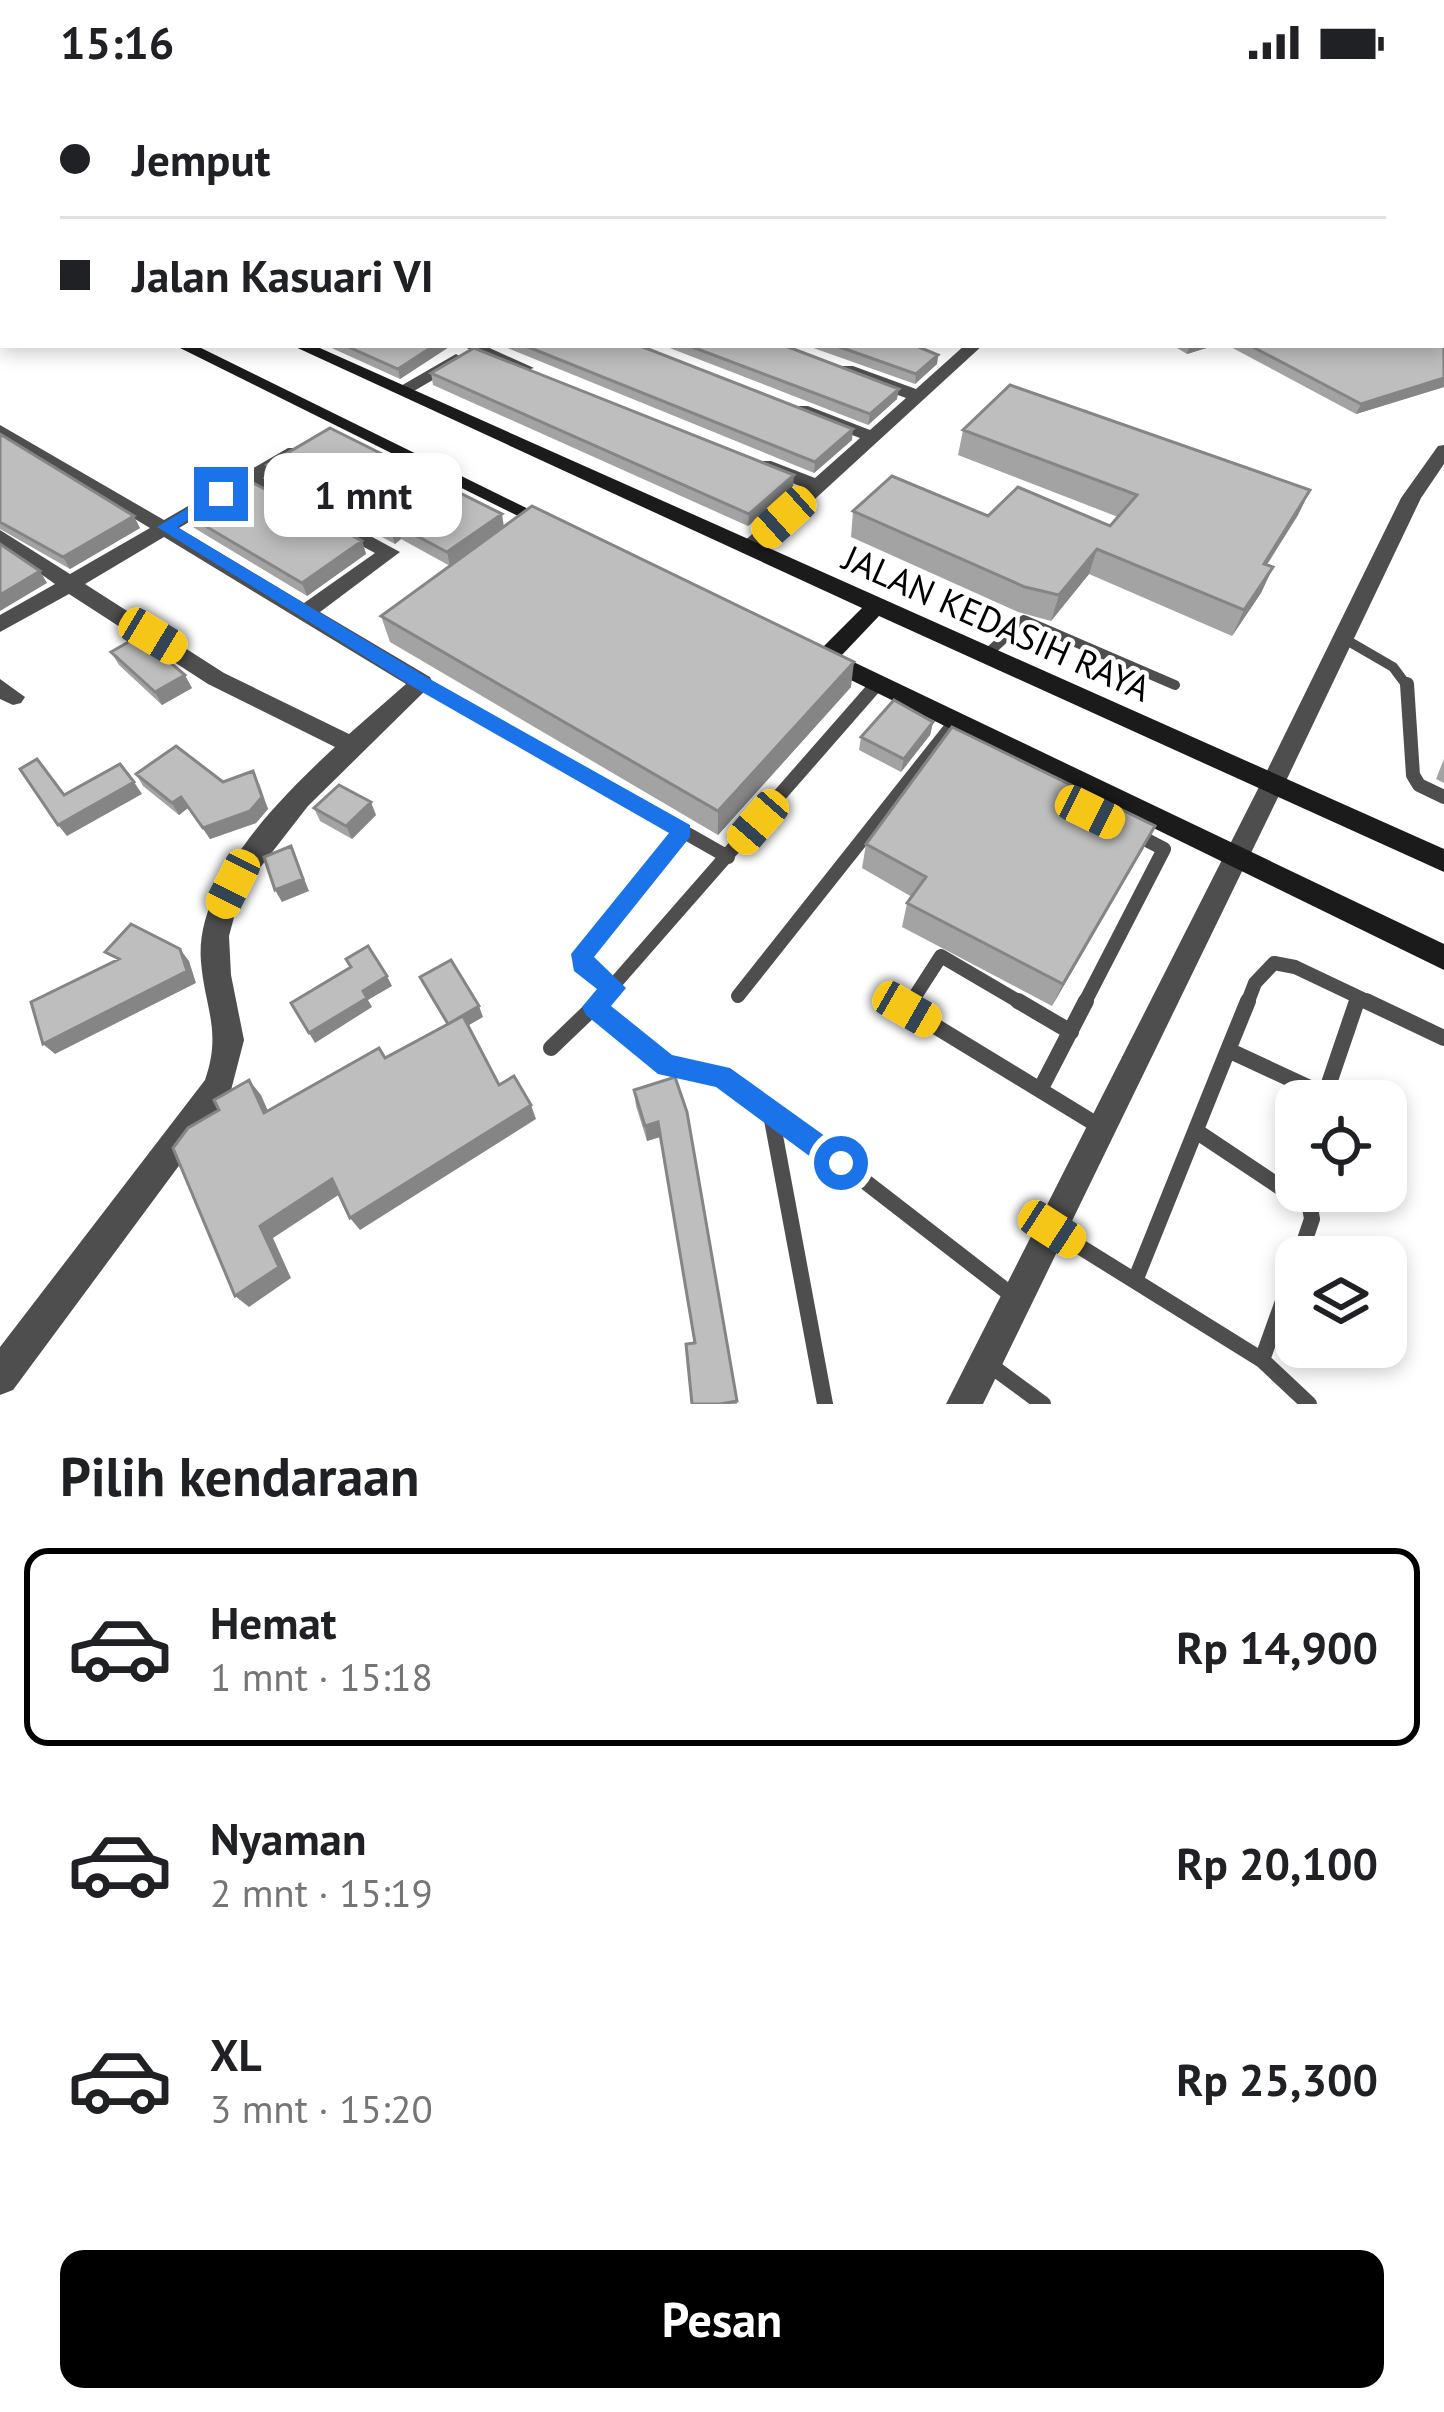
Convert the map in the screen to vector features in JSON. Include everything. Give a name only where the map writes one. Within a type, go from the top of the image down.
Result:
[{"type":"main road","points":[[187,348],[324,434],[528,524],[578,538]]},
{"type":"main road","name":"JALAN KEDASIH RAYA","points":[[306,348],[1444,861]]},
{"type":"main road","points":[[878,605],[815,653],[878,683],[949,730],[1238,859],[1444,958]]},
{"type":"street","points":[[401,391],[471,348]]},
{"type":"street","points":[[479,348],[539,374]]},
{"type":"street","points":[[749,548],[918,396],[949,359],[969,348]]},
{"type":"street","points":[[838,367],[918,396]]},
{"type":"street","points":[[786,404],[872,437]]},
{"type":"street","points":[[0,430],[307,611],[369,639],[422,683],[350,744],[260,847],[218,913],[214,942],[233,1024],[230,1057],[218,1088],[0,1377]]},
{"type":"street","points":[[0,625],[324,434]]},
{"type":"street","points":[[964,1404],[1238,859],[1426,469],[1444,450]]},
{"type":"street","points":[[753,460],[818,486]]},
{"type":"street","points":[[249,478],[389,551],[307,611]]},
{"type":"street","points":[[0,536],[69,584],[296,721],[350,744]]},
{"type":"lane","points":[[987,654],[1012,626],[1024,620],[1175,685]]},
{"type":"lane","points":[[1343,638],[1398,667],[1411,681],[1413,775],[1419,785],[1444,797]]},
{"type":"lane","points":[[422,683],[728,856]]},
{"type":"lane","points":[[551,1048],[614,988],[878,683]]},
{"type":"lane","points":[[738,996],[949,730],[963,748]]},
{"type":"lane","points":[[1040,1090],[1164,848],[1124,829]]},
{"type":"lane","points":[[614,988],[583,964],[583,954],[683,831]]},
{"type":"lane","points":[[1071,1032],[941,956],[907,1009],[1100,1127]]},
{"type":"lane","points":[[1135,1282],[1255,983],[1274,964],[1294,967],[1444,1038]]},
{"type":"lane","points":[[1330,1080],[1358,998]]},
{"type":"lane","points":[[594,1007],[666,1066],[721,1076],[770,1108],[1017,1299]]},
{"type":"lane","points":[[1228,1050],[1288,1080]]},
{"type":"lane","points":[[770,1108],[825,1404]]},
{"type":"lane","points":[[1196,1130],[1275,1175]]},
{"type":"lane","points":[[1052,1229],[1262,1360],[1309,1404]]},
{"type":"lane","points":[[1262,1360],[1275,1323]]},
{"type":"lane","points":[[986,1362],[1043,1404]]},
{"type":"building","points":[[351,348],[430,348],[398,369]]},
{"type":"building","points":[[474,348],[794,475],[749,514],[431,373]]},
{"type":"building","points":[[530,348],[646,348],[853,429],[815,462]]},
{"type":"building","points":[[695,348],[791,348],[899,389],[870,414]]},
{"type":"building","points":[[842,348],[921,348],[938,355],[916,374]]},
{"type":"building","points":[[1255,348],[1444,348],[1444,378],[1361,404]]},
{"type":"building","points":[[1010,385],[1310,490],[1264,564],[1273,567],[1244,610],[1097,549],[1059,595],[1025,587],[853,511],[892,476],[988,516],[1018,487],[1110,526],[1137,495],[963,430]]},
{"type":"building","points":[[330,428],[502,514],[447,552],[398,526],[391,531],[267,465]]},
{"type":"building","points":[[0,434],[134,516],[63,557],[0,522]]},
{"type":"building","points":[[244,478],[362,541],[302,583],[185,514]]},
{"type":"building","points":[[532,506],[854,662],[718,811],[381,616]]},
{"type":"building","points":[[0,544],[40,571],[0,595]]},
{"type":"building","points":[[139,636],[185,675],[155,692],[111,652]]},
{"type":"building","points":[[894,700],[933,722],[904,759],[861,737]]},
{"type":"building","points":[[952,727],[1155,826],[1063,984],[907,903],[926,877],[866,844]]},
{"type":"building","points":[[176,746],[223,782],[253,771],[262,797],[250,811],[203,828],[181,797],[172,803],[136,774]]},
{"type":"building","points":[[37,759],[64,795],[120,764],[134,782],[58,825],[20,769]]},
{"type":"building","points":[[339,785],[371,802],[346,826],[314,808]]},
{"type":"building","points":[[291,846],[303,879],[275,890],[264,857]]},
{"type":"building","points":[[131,924],[180,949],[187,971],[43,1044],[31,1002],[119,959],[105,952]]},
{"type":"building","points":[[368,946],[387,976],[363,991],[367,998],[309,1033],[291,1003],[351,967],[346,959]]},
{"type":"building","points":[[451,960],[479,1006],[448,1024],[420,977]]},
{"type":"building","points":[[463,1016],[499,1085],[514,1076],[531,1105],[350,1218],[332,1179],[260,1226],[279,1267],[235,1296],[173,1148],[188,1128],[219,1110],[214,1100],[249,1080],[264,1113],[379,1048],[385,1058]]},
{"type":"building","points":[[675,1077],[687,1112],[737,1401],[720,1404],[692,1404],[686,1344],[695,1343],[658,1122],[645,1126],[634,1090]]},
{"type":"route","points":[[221,494],[165,527],[422,683],[683,831],[583,954],[583,964],[614,988],[594,1007],[666,1066],[721,1076],[841,1163]]}]
